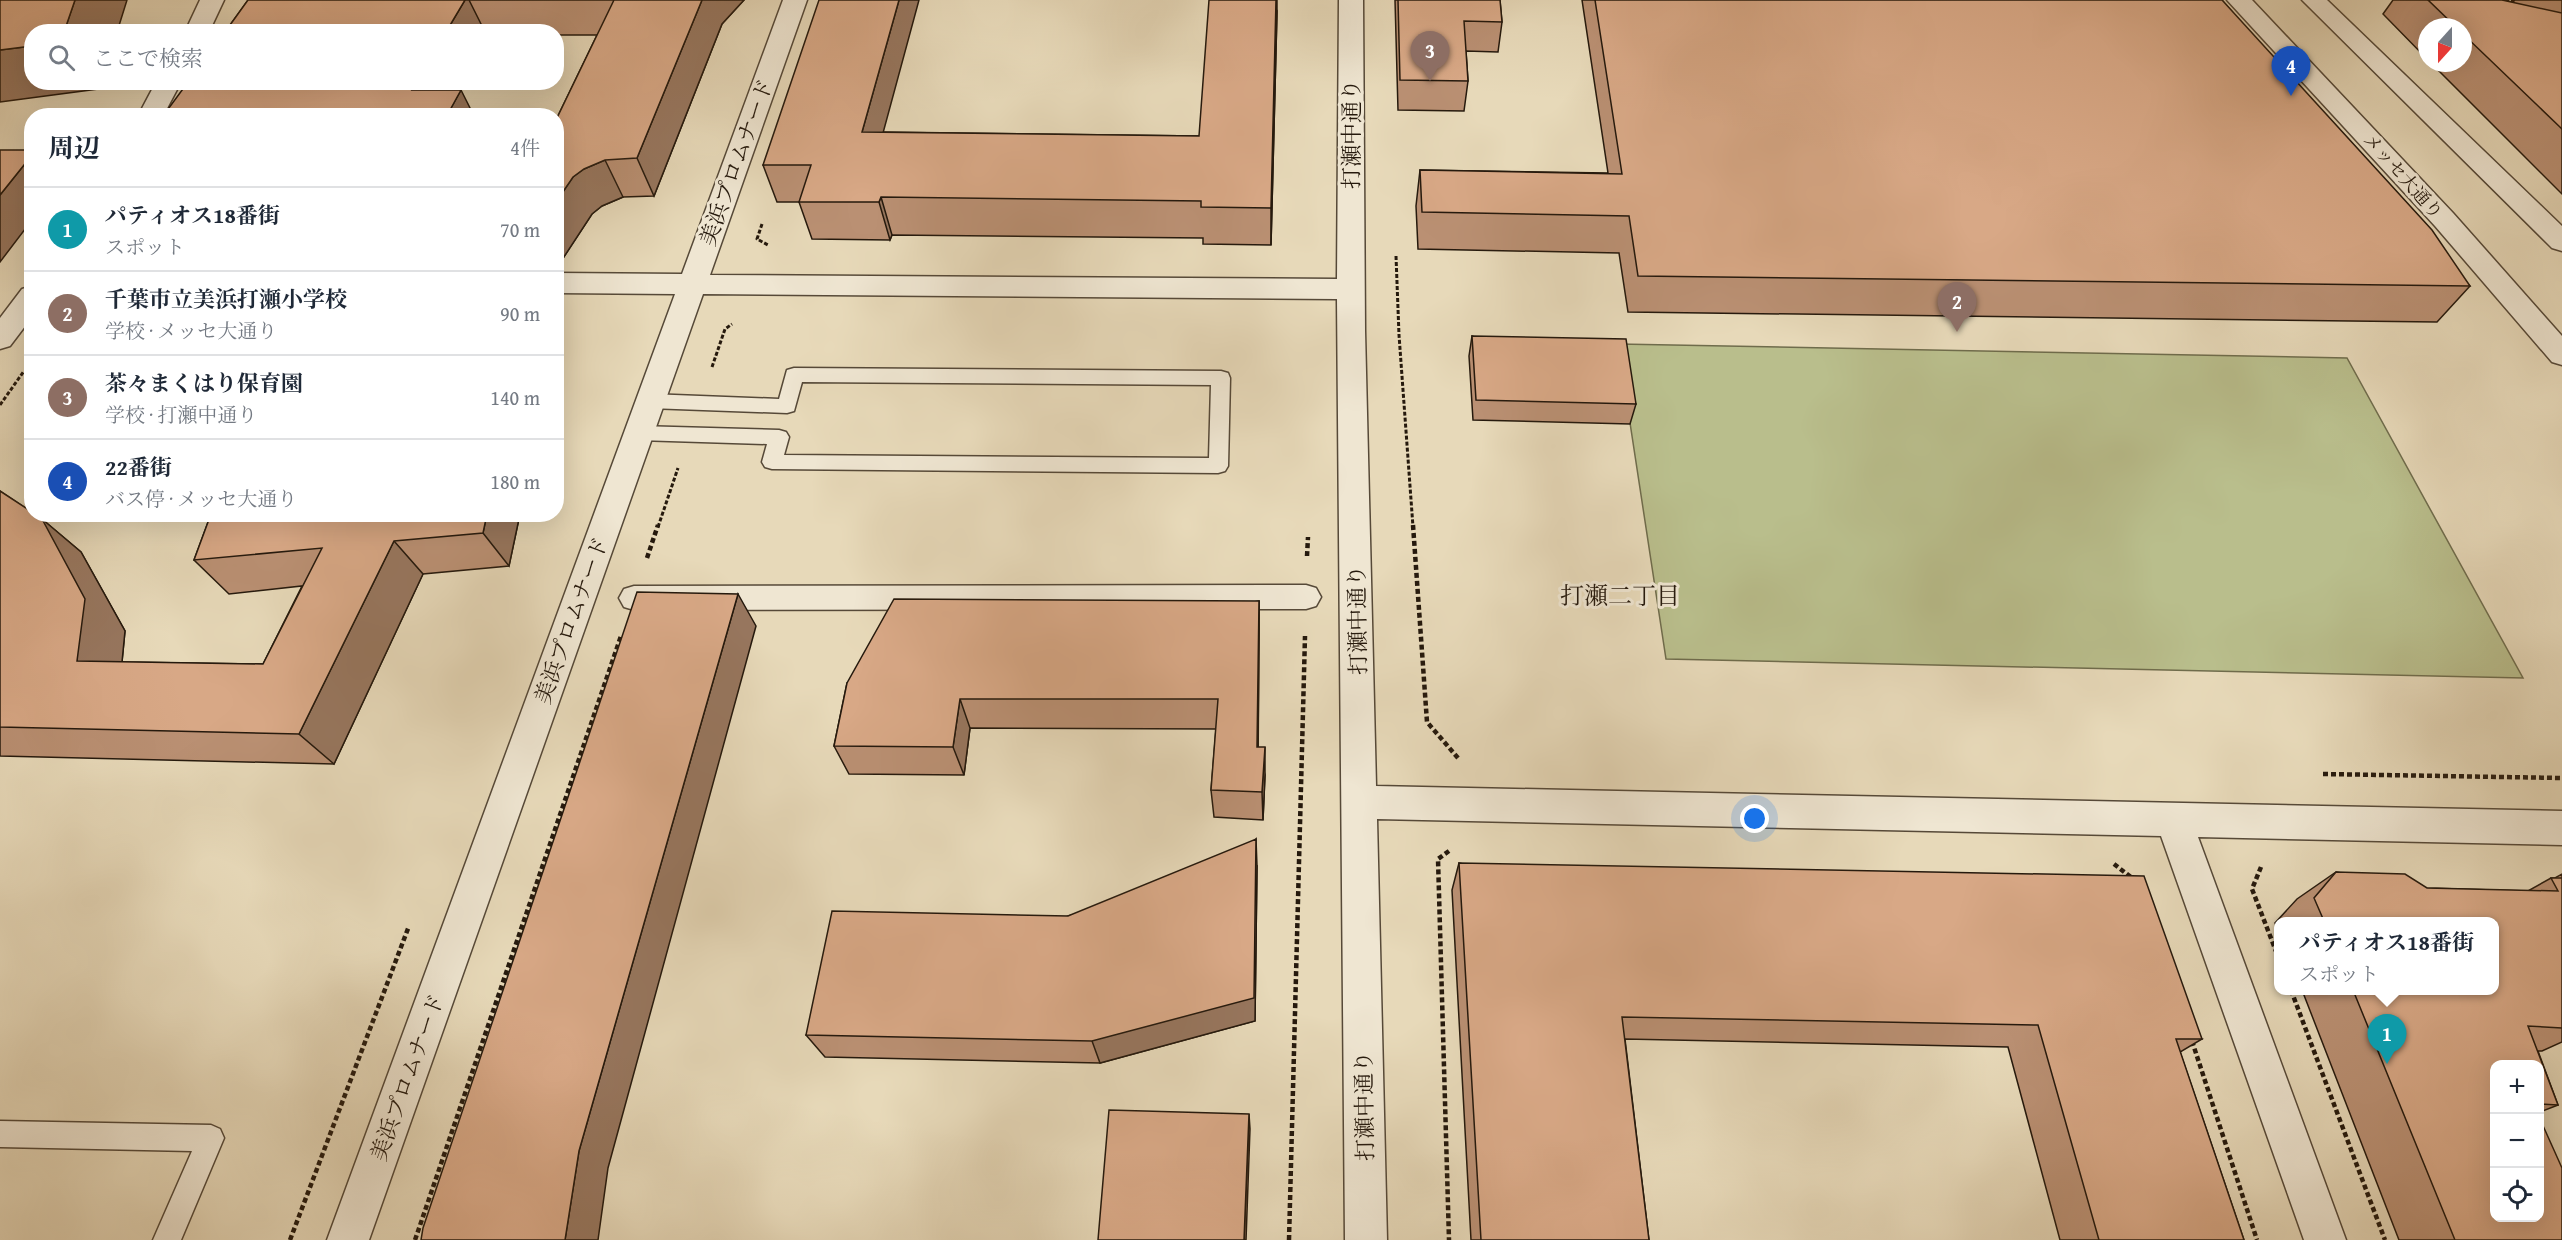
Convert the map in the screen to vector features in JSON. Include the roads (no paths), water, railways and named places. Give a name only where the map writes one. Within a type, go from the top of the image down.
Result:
[{"type":"street","points":[[201,24],[212,0]]},
{"type":"street","name":"美浜プロムナード","points":[[348,1240],[795,0]]},
{"type":"street","name":"打瀬中通り","points":[[1351,0],[1351,289],[1366,1240]]},
{"type":"street","name":"メッセ大通り","points":[[2239,0],[2350,117],[2524,309],[2562,355]]},
{"type":"street","points":[[2314,0],[2562,242]]},
{"type":"street","points":[[154,108],[165,90]]},
{"type":"street","points":[[564,282],[1351,289]]},
{"type":"street","points":[[0,339],[24,307]]},
{"type":"street","points":[[634,598],[1306,597]]},
{"type":"street","points":[[1360,802],[2562,828]]},
{"type":"street","points":[[2174,820],[2325,1240]]},
{"type":"lane","points":[[794,375],[1221,378],[1218,466],[772,462],[779,437],[794,375]]},
{"type":"lane","points":[[649,401],[787,406]]},
{"type":"lane","points":[[638,433],[779,437]]},
{"type":"lane","points":[[0,1134],[211,1138],[167,1240]]},
{"type":"place","name":"茶々まくはり保育園","points":[[1430,81]]},
{"type":"place","name":"22番街","points":[[2291,96]]},
{"type":"place","name":"千葉市立美浜打瀬小学校","points":[[1957,332]]},
{"type":"place","name":"パティオス18番街","points":[[2387,1064]]},
{"type":"district","name":"打瀬二丁目","points":[[1620,596]]}]
